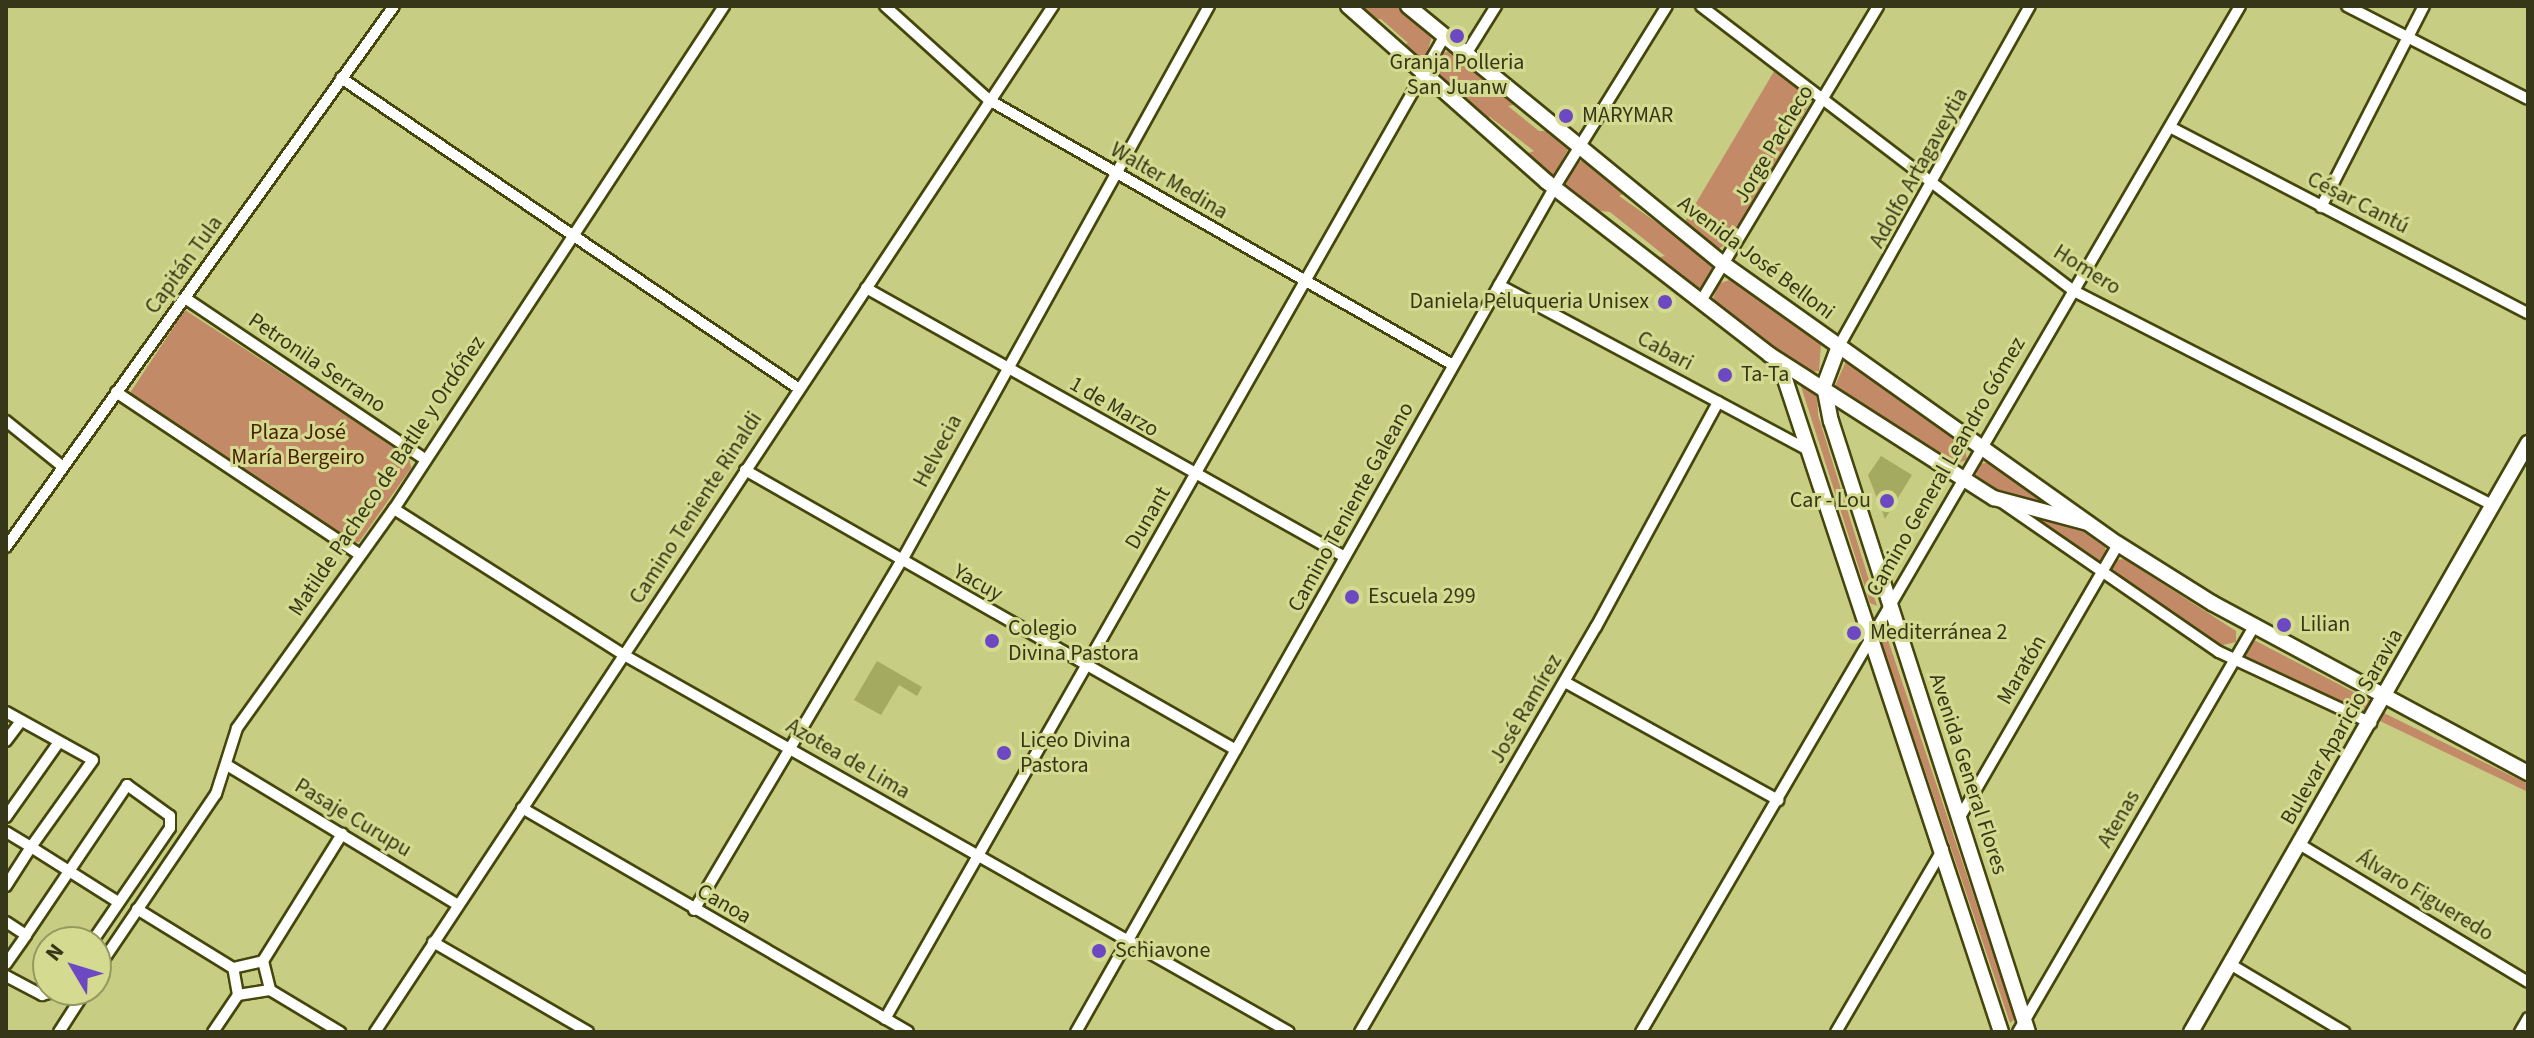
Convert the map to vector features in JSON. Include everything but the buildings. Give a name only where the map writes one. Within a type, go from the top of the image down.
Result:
[{"type":"main road","name":"Avenida José Belloni","points":[[1348,6],[1422,76],[1554,188],[1779,361],[1824,386],[1998,499],[2092,525]]},
{"type":"main road","name":"Avenida José Belloni","points":[[1408,6],[1725,265],[1981,442],[2118,544],[2254,626],[2528,773]]},
{"type":"main road","points":[[1824,386],[1839,346]]},
{"type":"main road","points":[[1779,361],[1812,452],[2001,1032]]},
{"type":"main road","name":"Avenida General Flores","points":[[1824,386],[1889,604],[1960,817],[2024,1028]]},
{"type":"main road","name":"Bulevar Aparicio Saravia","points":[[2191,1032],[2386,697],[2528,443]]},
{"type":"street","name":"Capitán Tula","points":[[6,547],[394,6]]},
{"type":"street","name":"Matilde Pacheco de Batlle y Ordóñez","points":[[112,947],[216,794],[237,728],[394,509],[571,234],[724,6]]},
{"type":"street","name":"Walter Medina","points":[[885,6],[989,100],[1453,365]]},
{"type":"street","name":"Camino Teniente Rinaldi","points":[[375,1032],[1053,6]]},
{"type":"street","name":"Helvecia","points":[[694,910],[901,562],[1114,172],[1209,6]]},
{"type":"street","points":[[1466,54],[1496,6]]},
{"type":"street","name":"Camino Teniente Galeano","points":[[1076,1032],[1554,188],[1582,149],[1667,6]]},
{"type":"street","name":"Homero","points":[[1701,6],[2074,291],[2492,505]]},
{"type":"street","name":"Jorge Pacheco","points":[[1701,301],[1878,6]]},
{"type":"street","name":"Adolfo Artagaveytia","points":[[1839,346],[1935,183],[2030,6]]},
{"type":"street","name":"Camino General Leandro Gómez","points":[[1641,1032],[1778,800],[1981,442],[2074,291],[2240,6]]},
{"type":"street","points":[[2347,6],[2528,99]]},
{"type":"street","points":[[2321,207],[2424,6]]},
{"type":"street","name":"Dunant","points":[[885,1019],[1444,37]]},
{"type":"street","points":[[341,78],[798,388]]},
{"type":"street","name":"César Cantú","points":[[2170,127],[2528,313]]},
{"type":"street","name":"Cabari","points":[[1499,285],[1812,452]]},
{"type":"street","name":"1 de Marzo","points":[[866,288],[1195,476],[1345,557]]},
{"type":"street","name":"Petronila Serrano","points":[[185,298],[426,460]]},
{"type":"street","points":[[116,392],[359,554]]},
{"type":"street","name":"José Ramírez","points":[[1360,1032],[1565,682],[1718,402]]},
{"type":"street","points":[[6,421],[63,467]]},
{"type":"street","name":"Yacuy","points":[[745,470],[901,562],[1236,750]]},
{"type":"street","name":"Avenida José Belloni","points":[[1998,499],[2101,573],[2235,660],[2371,723]]},
{"type":"street","name":"Azotea de Lima","points":[[394,509],[624,655],[1289,1032]]},
{"type":"street","name":"Maratón","points":[[1960,817],[2118,544]]},
{"type":"street","name":"Atenas","points":[[2024,1028],[2254,626]]},
{"type":"street","points":[[1565,682],[1778,800]]},
{"type":"street","points":[[6,712],[93,760],[6,886]]},
{"type":"street","points":[[6,741],[21,721]]},
{"type":"street","points":[[6,817],[59,742]]},
{"type":"street","name":"Pasaje Curupu","points":[[227,765],[458,905]]},
{"type":"street","points":[[6,964],[127,785],[170,816],[170,828],[102,926]]},
{"type":"street","name":"Canoa","points":[[522,808],[908,1032]]},
{"type":"street","points":[[6,832],[118,902]]},
{"type":"street","points":[[137,909],[233,968],[263,961],[342,834]]},
{"type":"street","name":"Álvaro Figueredo","points":[[2301,845],[2528,982]]},
{"type":"street","points":[[1836,1032],[1943,849]]},
{"type":"street","points":[[6,922],[26,935]]},
{"type":"street","points":[[433,942],[588,1032]]},
{"type":"street","points":[[263,961],[270,990]]},
{"type":"street","points":[[2230,964],[2344,1032]]},
{"type":"street","points":[[213,1032],[238,995],[233,968]]},
{"type":"street","points":[[6,976],[32,990]]},
{"type":"street","points":[[238,995],[270,990],[340,1032]]},
{"type":"street","points":[[59,1032],[76,1006]]},
{"type":"street","points":[[2520,1032],[2528,1018]]},
{"type":"green space","points":[[1353,6],[1399,6],[1432,36],[1425,61],[1397,47],[1408,43],[1381,19],[1368,20]]},
{"type":"green space","points":[[1452,51],[1519,104],[1508,106],[1539,131],[1553,131],[1570,146],[1554,175],[1523,155],[1534,151],[1490,117],[1480,119],[1436,83],[1430,69],[1440,53]]},
{"type":"green space","points":[[1776,68],[1805,93],[1809,105],[1727,244],[1716,250],[1683,225]]},
{"type":"green space","points":[[1587,159],[1627,192],[1619,196],[1716,264],[1700,291],[1655,258],[1665,256],[1610,212],[1593,210],[1565,186],[1574,164]]},
{"type":"green space","points":[[1735,278],[1821,344],[1819,371],[1808,372],[1712,302],[1718,284]]},
{"type":"green space","name":"Plaza José María Bergeiro","points":[[185,310],[409,456],[411,468],[359,542],[349,543],[130,393]]},
{"type":"green space","points":[[1847,359],[1964,442],[1967,460],[1953,464],[1835,386]]},
{"type":"green space","points":[[1799,380],[1817,389],[1818,415],[1877,606],[1870,603]]},
{"type":"green space","points":[[1992,462],[2051,504],[2012,501],[1975,479],[1979,464]]},
{"type":"green space","points":[[2029,515],[2071,523],[2105,547],[2107,557],[2099,565]]},
{"type":"green space","points":[[2124,559],[2236,631],[2236,642],[2219,646],[2109,573],[2115,560]]},
{"type":"green space","points":[[1885,631],[2015,1019],[2010,1023],[1880,638]]},
{"type":"green space","points":[[2254,640],[2373,704],[2366,715],[2246,661],[2244,652]]},
{"type":"green space","points":[[2384,713],[2528,784],[2528,792],[2380,721]]},
{"type":"place","name":"Granja Polleria San Juanw","points":[[1457,36]]},
{"type":"place","name":"MARYMAR","points":[[1566,116]]},
{"type":"place","name":"Daniela Peluqueria Unisex","points":[[1665,302]]},
{"type":"place","name":"Ta-Ta","points":[[1725,375]]},
{"type":"place","name":"Car - Lou","points":[[1887,501]]},
{"type":"place","name":"Escuela 299","points":[[1352,597]]},
{"type":"place","name":"Lilian","points":[[2284,625]]},
{"type":"place","name":"Mediterránea 2","points":[[1854,633]]},
{"type":"place","name":"Colegio Divina Pastora","points":[[992,641]]},
{"type":"place","name":"Liceo Divina Pastora","points":[[1004,753]]},
{"type":"place","name":"Schiavone","points":[[1099,951]]}]
